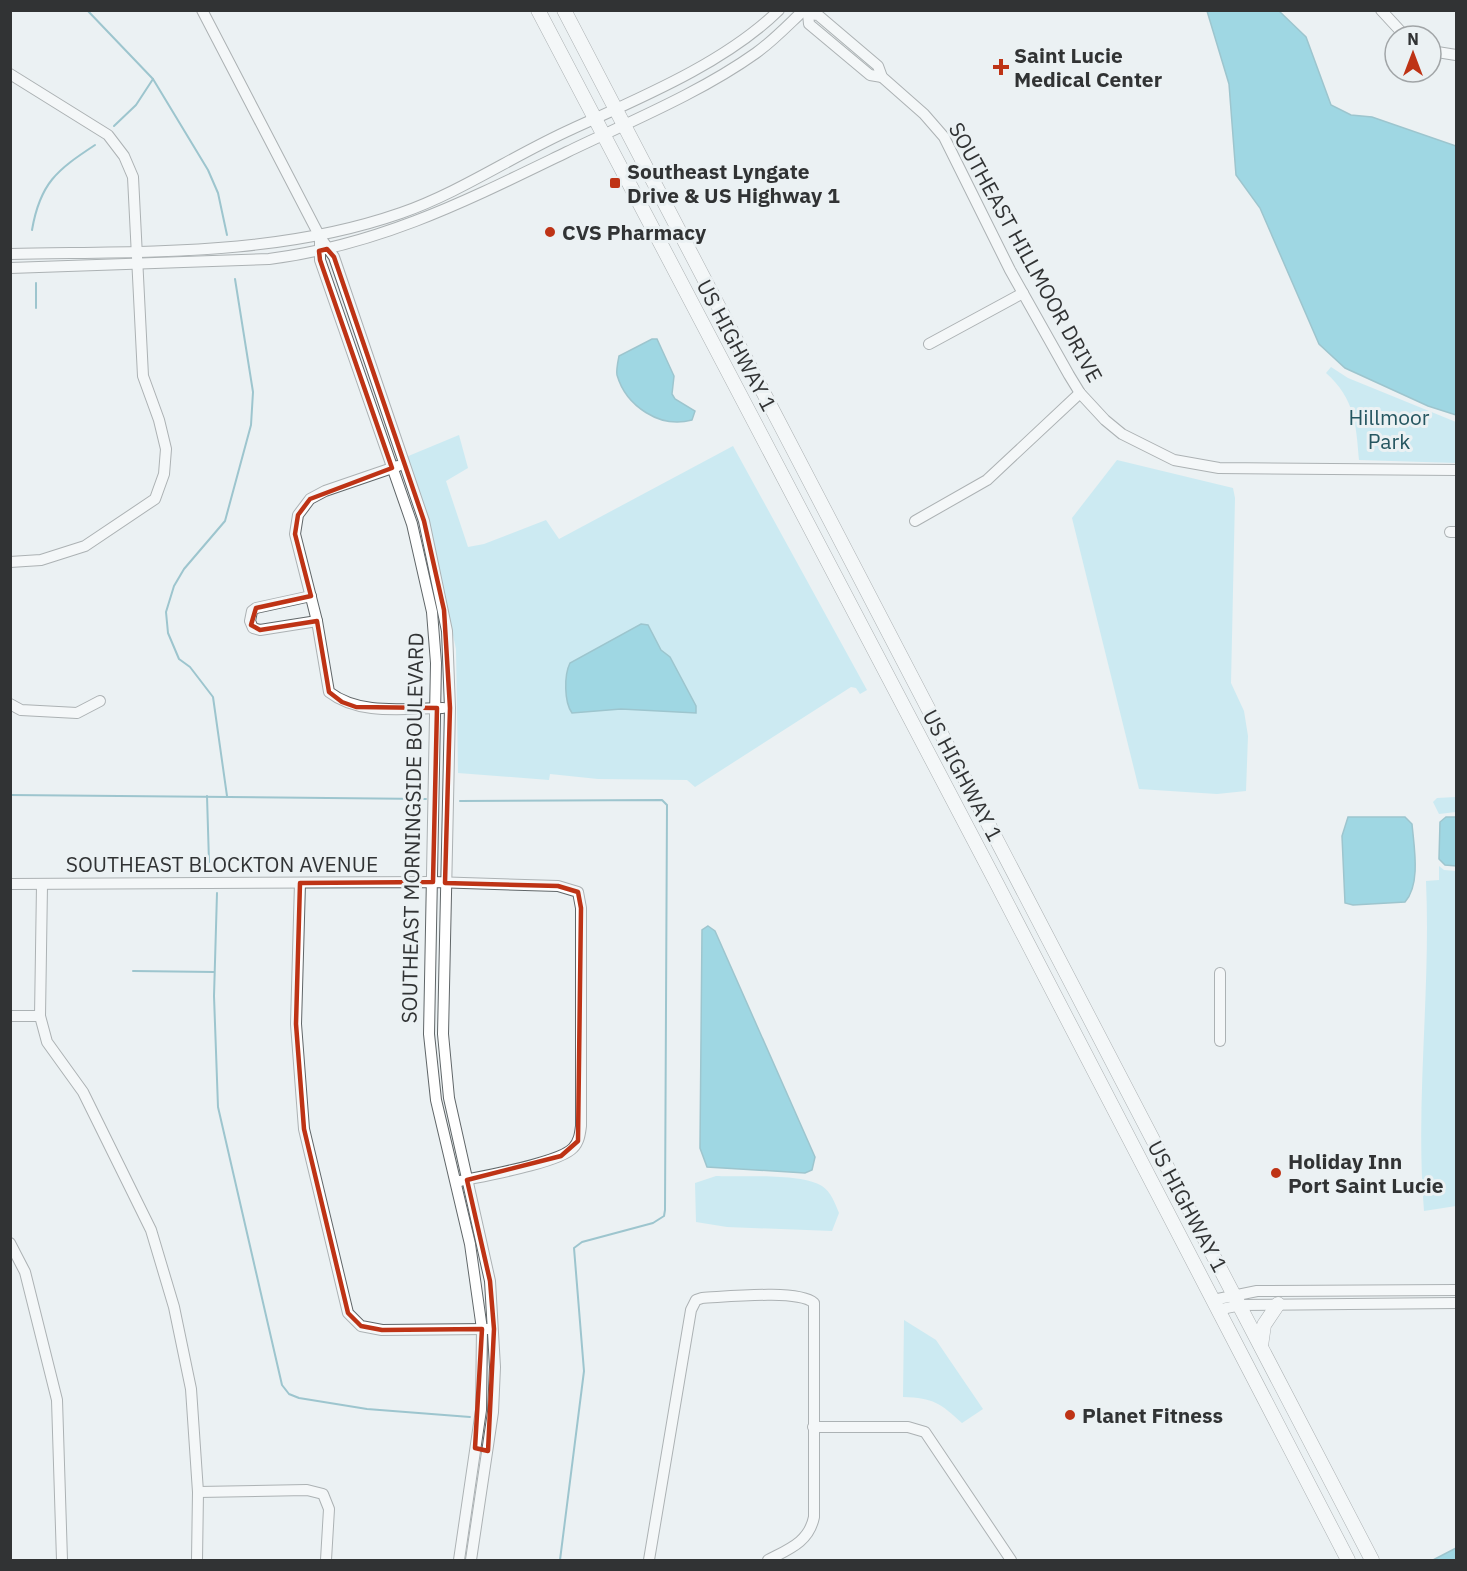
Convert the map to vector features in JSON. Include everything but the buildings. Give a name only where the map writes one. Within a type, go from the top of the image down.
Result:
[{"type":"main road","name":"US HIGHWAY 1","points":[[538,10],[1348,1560]]},
{"type":"main road","name":"US HIGHWAY 1","points":[[564,10],[1372,1560]]},
{"type":"main road","points":[[806,520],[826,536],[839,537]]},
{"type":"main road","points":[[822,550],[833,549],[850,559]]},
{"type":"main road","points":[[1030,949],[1048,961],[1062,964]]},
{"type":"main road","points":[[1047,983],[1061,985],[1078,996]]},
{"type":"main road","points":[[1261,1346],[1264,1324],[1278,1304]]},
{"type":"street","points":[[202,10],[320,237]]},
{"type":"street","points":[[10,255],[266,246],[320,237],[402,212],[469,182],[715,59],[762,26],[779,10]]},
{"type":"street","points":[[1381,10],[1394,24]]},
{"type":"street","points":[[10,268],[269,259],[323,250],[407,226],[602,135],[738,66],[759,52],[805,12]]},
{"type":"street","name":"SOUTHEAST HILLMOOR DRIVE","points":[[805,12],[809,24],[870,75],[882,77],[924,114],[944,137],[1023,293],[1080,393],[1105,420],[1122,434],[1157,453],[1190,464],[1219,468],[1456,470]]},
{"type":"street","points":[[10,74],[108,135],[124,156],[133,177],[143,376],[159,420],[166,449],[164,474],[155,499],[85,546],[41,560],[10,562]]},
{"type":"street","name":"SOUTHEAST MORNINGSIDE BOULEVARD","points":[[320,237],[354,359],[412,524],[428,589],[435,632],[437,708],[429,1034],[436,1100],[470,1244],[482,1329],[481,1410],[459,1560]]},
{"type":"street","name":"SOUTHEAST MORNINGSIDE BOULEVARD","points":[[323,250],[334,257],[424,521],[440,586],[447,631],[450,708],[442,1034],[448,1098],[490,1281],[494,1329],[493,1412],[471,1560]]},
{"type":"street","points":[[930,344],[1023,293]]},
{"type":"street","points":[[354,359],[367,355]]},
{"type":"street","points":[[915,521],[987,480],[1080,393]]},
{"type":"street","points":[[404,464],[325,491],[310,499],[298,514],[295,534],[317,621],[329,692],[342,702],[356,707],[450,708]]},
{"type":"street","points":[[428,589],[440,586]]},
{"type":"street","points":[[311,596],[256,608],[252,610],[250,621],[253,628],[260,630],[317,621]]},
{"type":"street","points":[[10,704],[21,710],[77,712],[100,701]]},
{"type":"street","name":"SOUTHEAST BLOCKTON AVENUE","points":[[10,884],[432,882],[558,886],[578,892],[581,908],[581,1126],[578,1141],[568,1152],[554,1159],[467,1180]]},
{"type":"street","points":[[300,883],[296,1024],[304,1129],[348,1313],[361,1326],[382,1330],[494,1329]]},
{"type":"street","points":[[42,885],[40,1016],[47,1042],[83,1092],[151,1230],[174,1307],[191,1389],[198,1492],[197,1560]]},
{"type":"street","points":[[1220,973],[1220,1041]]},
{"type":"street","points":[[10,1016],[40,1016]]},
{"type":"street","points":[[454,1183],[467,1180]]},
{"type":"street","points":[[10,1243],[25,1272],[57,1400],[62,1560]]},
{"type":"street","points":[[1215,1305],[1238,1300],[1257,1291],[1456,1290]]},
{"type":"street","points":[[650,1560],[691,1310],[696,1300],[784,1296],[809,1298],[814,1303],[814,1517],[811,1530],[802,1542],[768,1560]]},
{"type":"street","points":[[1238,1300],[1278,1304],[1456,1303]]},
{"type":"street","points":[[813,1427],[908,1427],[926,1431],[1011,1560]]},
{"type":"street","points":[[475,1448],[488,1451]]},
{"type":"street","points":[[198,1492],[307,1490],[323,1494],[329,1509],[326,1560]]},
{"type":"highlighted area","points":[[327,249],[334,257],[424,521],[444,610],[450,708],[445,883],[558,886],[578,892],[581,908],[578,1141],[561,1156],[467,1180],[490,1281],[494,1329],[488,1451],[475,1448],[482,1329],[382,1330],[361,1326],[348,1313],[304,1129],[296,1024],[300,883],[433,882],[437,708],[356,707],[342,702],[329,692],[317,621],[260,630],[251,625],[256,608],[311,596],[295,534],[298,515],[310,499],[325,491],[392,468],[320,260],[319,251]]},
{"type":"green space","name":"Hillmoor Park","points":[[1331,367],[1348,378],[1456,422],[1456,463],[1359,460],[1352,413],[1343,392],[1326,373]]},
{"type":"green space","points":[[459,435],[468,468],[446,481],[468,547],[484,544],[546,520],[559,539],[733,446],[867,690],[860,694],[856,688],[851,687],[695,787],[687,780],[598,779],[550,774],[549,780],[458,773],[456,649],[428,520],[406,457]]},
{"type":"green space","points":[[1117,460],[1233,488],[1235,498],[1231,683],[1244,711],[1248,736],[1246,791],[1217,794],[1139,789],[1072,518]]},
{"type":"green space","points":[[1456,797],[1456,812],[1439,814],[1433,802],[1437,798]]},
{"type":"green space","points":[[1439,866],[1444,870],[1456,871],[1456,1206],[1424,1211],[1421,1128],[1427,964],[1426,881],[1439,880]]},
{"type":"green space","points":[[716,1176],[786,1177],[813,1182],[828,1191],[839,1213],[832,1231],[727,1227],[696,1222],[695,1183]]},
{"type":"green space","points":[[904,1320],[936,1340],[983,1409],[962,1423],[936,1403],[903,1397]]},
{"type":"shaded area","points":[[1207,11],[1279,11],[1306,37],[1331,105],[1351,115],[1372,117],[1456,146],[1456,415],[1428,406],[1345,368],[1319,344],[1260,208],[1236,175],[1229,84]]},
{"type":"shaded area","points":[[652,339],[657,339],[674,376],[672,394],[675,399],[695,411],[692,420],[680,422],[657,418],[636,405],[621,386],[617,373],[619,356]]},
{"type":"shaded area","points":[[641,624],[648,625],[661,650],[670,657],[696,706],[696,713],[621,709],[572,713],[567,702],[566,688],[570,663]]},
{"type":"shaded area","points":[[1348,817],[1405,817],[1412,824],[1415,875],[1410,894],[1405,902],[1353,905],[1345,903],[1342,836]]},
{"type":"shaded area","points":[[1446,817],[1456,817],[1456,866],[1445,865],[1439,859],[1440,822]]},
{"type":"shaded area","points":[[708,926],[715,931],[815,1157],[812,1170],[805,1173],[707,1167],[700,1148],[702,930]]},
{"type":"shaded area","points":[[1456,1548],[1456,1560],[1433,1560]]},
{"type":"waterway","points":[[87,10],[153,79],[208,170],[218,193],[227,235]]},
{"type":"waterway","points":[[114,126],[136,105],[153,79]]},
{"type":"waterway","points":[[32,230],[40,200],[52,179],[70,162],[95,145]]},
{"type":"waterway","points":[[227,796],[213,697],[190,667],[179,659],[168,633],[166,612],[174,586],[184,569],[225,521],[251,425],[253,392],[235,279]]},
{"type":"waterway","points":[[36,283],[36,308]]},
{"type":"waterway","points":[[10,795],[426,799]]},
{"type":"waterway","points":[[207,796],[209,862]]},
{"type":"waterway","points":[[460,801],[662,800],[667,805],[665,1210],[664,1216],[653,1223],[582,1242],[574,1248],[584,1371],[560,1560]]},
{"type":"waterway","points":[[217,893],[214,996],[218,1107],[282,1385],[289,1394],[299,1398],[367,1409],[470,1417]]},
{"type":"waterway","points":[[133,971],[214,972]]},
{"type":"place","name":"Saint Lucie Medical Center","points":[[1001,67]]},
{"type":"place","name":"Southeast Lyngate Drive & US Highway 1","points":[[615,183]]},
{"type":"place","name":"CVS Pharmacy","points":[[550,232]]},
{"type":"place","name":"Holiday Inn Port Saint Lucie","points":[[1276,1173]]},
{"type":"place","name":"Planet Fitness","points":[[1070,1415]]}]
